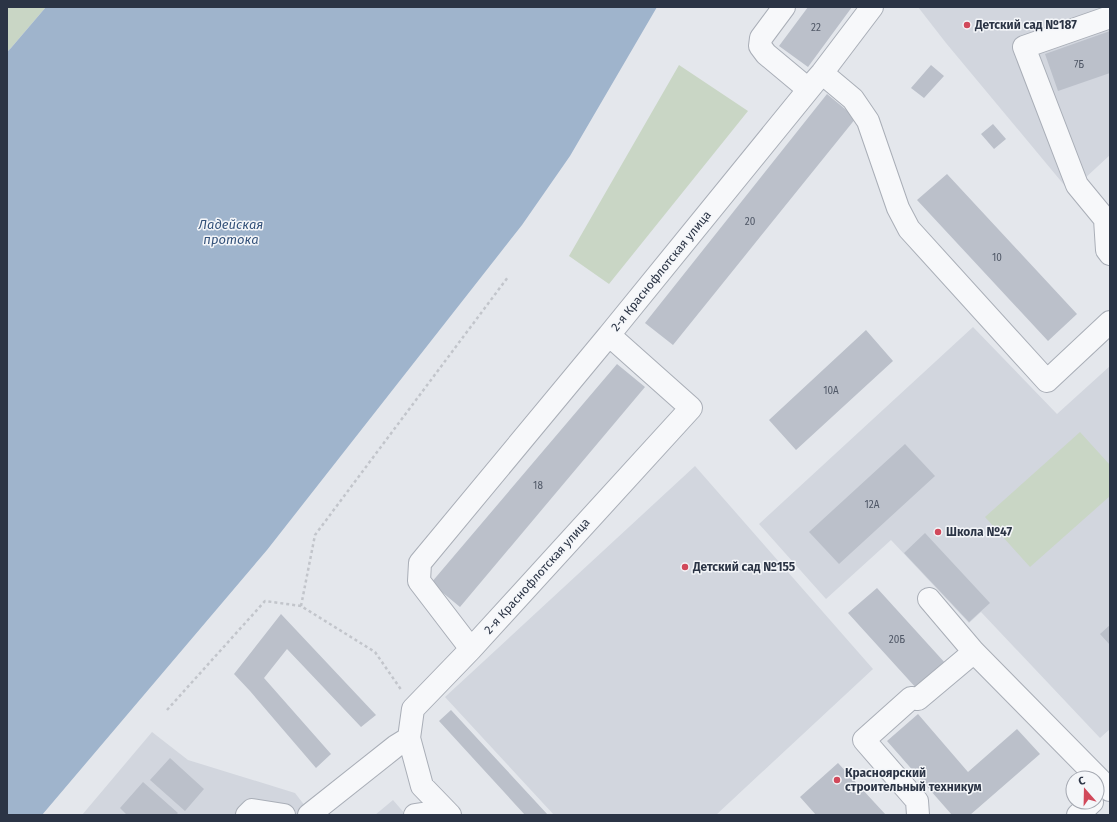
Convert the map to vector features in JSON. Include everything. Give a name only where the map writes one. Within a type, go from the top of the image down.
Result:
[{"type":"street","points":[[784,7],[761,38],[760,46],[766,54],[815,81],[853,99],[868,121],[898,208],[909,228],[1048,381],[1110,322]]},
{"type":"street","name":"2-я Краснофлотская улица","points":[[413,709],[471,649],[691,408],[609,335],[815,81],[872,7]]},
{"type":"street","points":[[1110,18],[1024,47],[1077,185],[1108,216],[1106,250],[1110,254]]},
{"type":"street","points":[[471,649],[419,581],[420,563],[609,335]]},
{"type":"street","points":[[929,599],[974,652],[1082,770]]},
{"type":"street","points":[[918,815],[917,801],[864,740],[911,698],[918,699],[974,652]]},
{"type":"street","points":[[413,709],[409,738],[422,786],[450,814]]},
{"type":"street","points":[[308,815],[396,746],[409,738]]},
{"type":"street","points":[[247,815],[252,810],[284,815]]},
{"type":"street","points":[[415,815],[428,813],[450,814]]},
{"type":"path","points":[[301,606],[315,535],[508,277]]},
{"type":"path","points":[[167,710],[265,601],[301,606],[375,652],[413,709]]},
{"type":"shaded area","points":[[918,7],[1110,7],[1110,155],[1070,192],[946,43]]},
{"type":"shaded area","name":"Школа №47","points":[[973,327],[1057,414],[1110,366],[1110,729],[1100,738],[981,612],[969,623],[891,540],[826,599],[759,524]]},
{"type":"shaded area","name":"Детский сад №155","points":[[695,466],[873,669],[716,815],[554,815],[445,697]]},
{"type":"shaded area","points":[[152,732],[188,760],[295,793],[312,815],[82,815]]},
{"type":"shaded area","points":[[393,800],[406,815],[375,815]]},
{"type":"green space","points":[[7,7],[46,7],[7,52]]},
{"type":"green space","points":[[679,65],[748,111],[609,284],[569,256]]},
{"type":"green space","points":[[1080,432],[1110,465],[1110,496],[1030,567],[985,517]]},
{"type":"water","name":"Ладейская протока","points":[[46,7],[657,7],[570,156],[522,225],[267,550],[42,815],[7,815],[7,52]]},
{"type":"building","points":[[808,7],[852,7],[808,67],[779,46]]},
{"type":"building","points":[[1110,31],[1110,73],[1058,91],[1045,54]]},
{"type":"building","points":[[931,65],[944,76],[924,98],[911,88]]},
{"type":"building","points":[[827,94],[856,118],[673,345],[645,323]]},
{"type":"building","points":[[993,124],[1006,139],[994,149],[981,134]]},
{"type":"building","points":[[947,174],[1077,314],[1048,341],[917,200]]},
{"type":"building","points":[[866,330],[893,361],[796,450],[769,420]]},
{"type":"building","points":[[617,364],[645,387],[460,607],[431,583]]},
{"type":"building","points":[[905,444],[935,476],[839,564],[809,532]]},
{"type":"building","points":[[925,533],[990,603],[969,622],[904,553]]},
{"type":"building","points":[[877,588],[946,664],[917,689],[848,613]]},
{"type":"building","points":[[281,614],[376,715],[361,727],[287,649],[264,678],[331,754],[316,768],[234,674]]},
{"type":"building","points":[[1110,625],[1110,645],[1100,634]]},
{"type":"building","points":[[451,710],[548,815],[525,815],[439,721]]},
{"type":"building","points":[[918,714],[968,772],[1017,729],[1040,754],[970,815],[952,815],[887,741]]},
{"type":"building","points":[[170,758],[204,789],[185,811],[150,780]]},
{"type":"building","name":"Красноярский строительный техникум","points":[[838,763],[886,815],[816,815],[800,797]]},
{"type":"building","points":[[143,782],[178,813],[176,815],[127,815],[120,808]]},
{"type":"place","name":"Детский сад №187","points":[[967,25]]},
{"type":"place","name":"Школа №47","points":[[938,532]]},
{"type":"place","name":"Детский сад №155","points":[[685,567]]},
{"type":"place","name":"Красноярский строительный техникум","points":[[837,780]]}]
